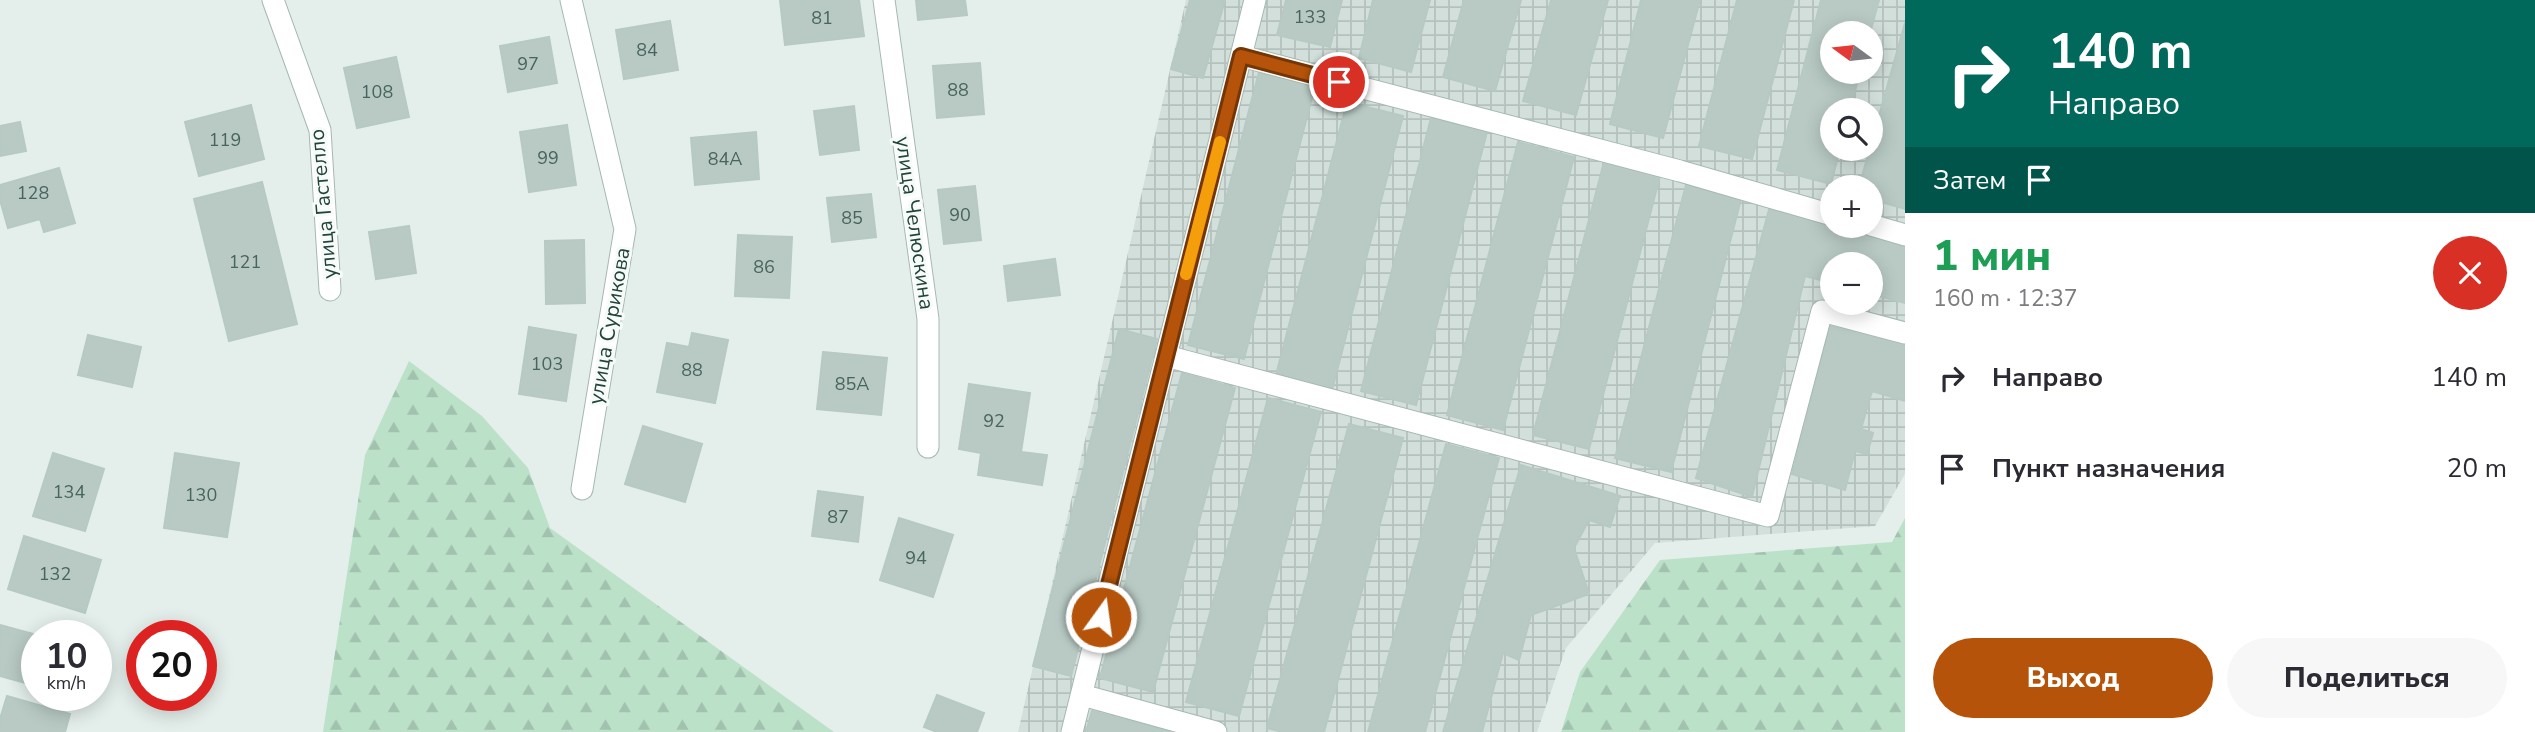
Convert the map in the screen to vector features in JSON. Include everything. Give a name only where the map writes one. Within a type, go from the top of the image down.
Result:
[{"type":"street","name":"улица Гастелло","points":[[273,0],[320,130],[330,290]]},
{"type":"street","name":"улица Сурикова","points":[[571,0],[625,229],[582,489]]},
{"type":"street","name":"улица Челюскина","points":[[884,0],[928,318],[928,447]]},
{"type":"street","points":[[1072,732],[1255,0]]},
{"type":"street","points":[[1241,56],[1820,212]]},
{"type":"street","points":[[1883,228],[1905,234]]},
{"type":"street","points":[[1166,356],[1768,516],[1822,311],[1905,333]]},
{"type":"street","points":[[1082,695],[1216,732]]},
{"type":"shaded area","points":[[1186,0],[1905,0],[1905,474],[1875,526],[1655,543],[1566,648],[1537,732],[1018,732]]},
{"type":"green space","points":[[409,361],[482,416],[528,468],[550,528],[834,732],[323,732],[365,455]]},
{"type":"green space","points":[[1905,518],[1905,732],[1561,732],[1580,672],[1660,560],[1892,542]]},
{"type":"building","points":[[780,0],[859,0],[864,36],[785,45]]},
{"type":"building","points":[[916,0],[965,0],[967,15],[918,20]]},
{"type":"building","points":[[1190,0],[1225,0],[1203,78],[1171,69]]},
{"type":"building","points":[[1286,0],[1342,0],[1330,47],[1277,35]]},
{"type":"building","points":[[1373,0],[1430,0],[1411,72],[1359,58]]},
{"type":"building","points":[[1464,0],[1521,0],[1495,91],[1443,77]]},
{"type":"building","points":[[1551,0],[1608,0],[1576,115],[1523,101]]},
{"type":"building","points":[[1641,0],[1700,0],[1663,138],[1610,124]]},
{"type":"building","points":[[1737,0],[1794,0],[1752,159],[1699,146]]},
{"type":"building","points":[[1821,0],[1879,0],[1873,21],[1820,21],[1820,84],[1857,84],[1853,98],[1820,98],[1820,161],[1837,161],[1833,175],[1820,175],[1820,181],[1777,170]]},
{"type":"building","points":[[670,21],[678,70],[624,79],[616,30]]},
{"type":"building","points":[[1905,23],[1905,209],[1883,203],[1883,175],[1862,175],[1866,161],[1883,161],[1883,101]]},
{"type":"building","points":[[549,37],[557,83],[508,92],[500,46]]},
{"type":"building","points":[[396,57],[409,117],[357,128],[344,68]]},
{"type":"building","points":[[980,63],[984,114],[937,118],[933,66]]},
{"type":"building","points":[[1259,72],[1315,86],[1244,359],[1188,345]]},
{"type":"building","points":[[1347,102],[1403,116],[1332,390],[1276,375]]},
{"type":"building","points":[[251,105],[264,159],[199,176],[185,122]]},
{"type":"building","points":[[854,106],[859,150],[820,155],[814,111]]},
{"type":"building","points":[[1431,118],[1487,132],[1416,405],[1361,391]]},
{"type":"building","points":[[20,122],[26,151],[0,156],[0,126]]},
{"type":"building","points":[[567,125],[576,185],[529,192],[520,132]]},
{"type":"building","points":[[756,132],[759,179],[695,185],[691,138]]},
{"type":"building","points":[[1518,142],[1574,157],[1503,430],[1447,415]]},
{"type":"building","points":[[1604,162],[1660,176],[1589,449],[1533,435]]},
{"type":"building","points":[[59,168],[75,223],[44,232],[40,219],[8,228],[0,200],[0,185]]},
{"type":"building","points":[[262,182],[297,324],[229,341],[194,199]]},
{"type":"building","points":[[1686,185],[1741,199],[1671,472],[1615,458]]},
{"type":"building","points":[[975,186],[981,240],[944,244],[938,190]]},
{"type":"building","points":[[871,194],[876,237],[832,242],[827,198]]},
{"type":"building","points":[[1770,206],[1820,221],[1820,238],[1881,238],[1905,244],[1905,303],[1883,297],[1883,252],[1820,252],[1820,280],[1805,276],[1752,497],[1696,478]]},
{"type":"building","points":[[409,226],[416,273],[376,279],[369,232]]},
{"type":"building","points":[[738,235],[792,237],[789,298],[735,296]]},
{"type":"building","points":[[584,240],[585,303],[546,304],[545,241]]},
{"type":"building","points":[[1055,259],[1060,295],[1008,301],[1004,266]]},
{"type":"building","points":[[1830,326],[1905,344],[1905,401],[1872,391],[1861,429],[1873,433],[1867,454],[1855,451],[1845,490],[1792,474]]},
{"type":"building","points":[[529,327],[576,335],[566,401],[519,394]]},
{"type":"building","points":[[1119,329],[1157,339],[1071,676],[1033,666]]},
{"type":"building","points":[[692,333],[728,340],[715,403],[657,392],[667,343],[689,347]]},
{"type":"building","points":[[88,335],[141,347],[132,387],[78,375]]},
{"type":"building","points":[[823,352],[887,358],[881,415],[817,409]]},
{"type":"building","points":[[1182,373],[1235,388],[1153,692],[1100,678]]},
{"type":"building","points":[[969,384],[1030,393],[1021,452],[1047,455],[1042,485],[978,475],[981,453],[959,449]]},
{"type":"building","points":[[1268,398],[1321,412],[1239,716],[1186,702]]},
{"type":"building","points":[[1349,424],[1403,438],[1324,732],[1282,732],[1267,728]]},
{"type":"building","points":[[643,426],[702,444],[685,502],[625,484]]},
{"type":"building","points":[[1446,444],[1499,458],[1425,732],[1368,732]]},
{"type":"building","points":[[53,453],[104,469],[85,531],[33,516]]},
{"type":"building","points":[[175,453],[239,463],[227,537],[164,528]]},
{"type":"building","points":[[1521,465],[1620,496],[1610,527],[1589,520],[1574,548],[1589,594],[1531,615],[1519,660],[1503,653],[1482,732],[1443,732]]},
{"type":"building","points":[[818,491],[863,497],[858,542],[812,536]]},
{"type":"building","points":[[899,518],[953,535],[933,597],[880,580]]},
{"type":"building","points":[[24,536],[101,560],[85,613],[8,589]]},
{"type":"building","points":[[0,625],[21,631],[21,682],[0,676]]},
{"type":"building","points":[[937,695],[984,713],[977,732],[937,732],[924,727]]},
{"type":"building","points":[[7,696],[21,700],[21,711],[60,711],[70,714],[65,732],[0,732],[0,719]]},
{"type":"building","points":[[1092,711],[1171,732],[1086,732]]},
{"type":"slow traffic","points":[[1186,274],[1220,142]]},
{"type":"route","points":[[1101,617],[1241,56],[1339,82]]}]
